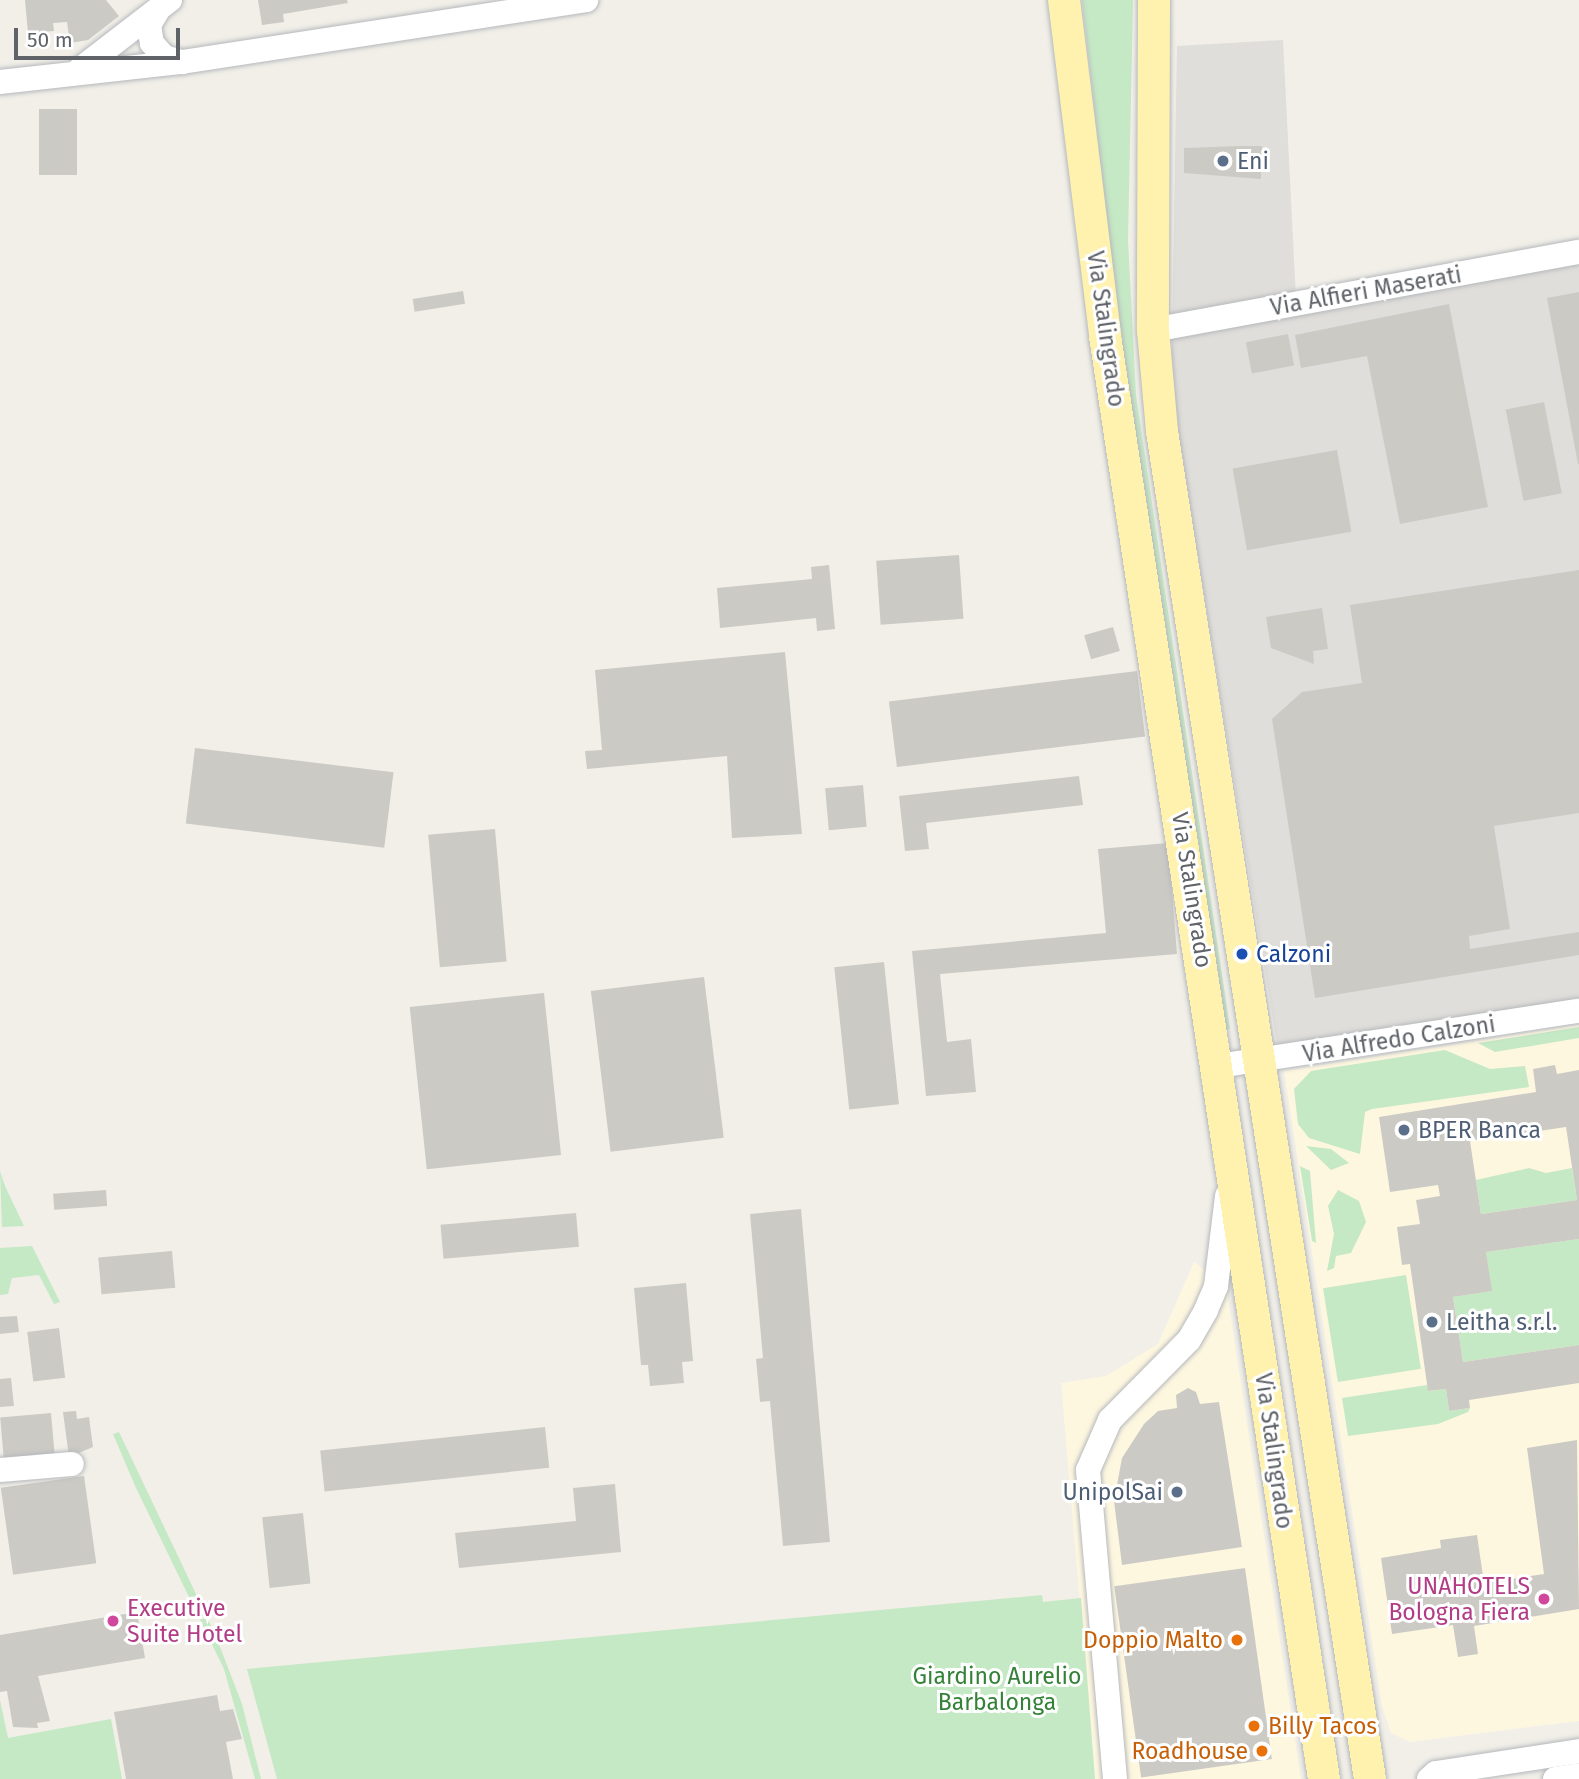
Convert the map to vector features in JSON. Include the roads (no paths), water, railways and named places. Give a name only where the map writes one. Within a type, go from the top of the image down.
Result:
[{"type":"main road","name":"Via Stalingrado","points":[[1064,0],[1105,336],[1218,1066],[1324,1779]]},
{"type":"main road","name":"Via Stalingrado","points":[[1154,0],[1153,330],[1162,431],[1370,1779]]},
{"type":"street","points":[[0,82],[182,62],[586,0]]},
{"type":"street","points":[[164,5],[149,25],[152,43],[164,57],[182,62]]},
{"type":"street","points":[[68,74],[101,57],[164,5]]},
{"type":"street","name":"Via Alfieri Maserati","points":[[1153,330],[1579,252]]},
{"type":"street","name":"Via Alfredo Calzoni","points":[[1218,1066],[1579,1011]]},
{"type":"street","points":[[1115,1779],[1088,1470],[1110,1420],[1189,1340],[1206,1310],[1224,1238],[1230,1154]]},
{"type":"street","points":[[0,1470],[72,1464]]},
{"type":"street","points":[[1429,1779],[1436,1773],[1579,1751]]},
{"type":"street","points":[[1555,1779],[1579,1775]]},
{"type":"place","name":"Eni","points":[[1223,161]]},
{"type":"place","name":"Calzoni","points":[[1242,954]]},
{"type":"place","name":"BPER Banca","points":[[1404,1130]]},
{"type":"place","name":"Leitha s.r.l.","points":[[1432,1322]]},
{"type":"place","name":"UnipolSai","points":[[1177,1492]]},
{"type":"place","name":"UNAHOTELS Bologna Fiera","points":[[1544,1599]]},
{"type":"place","name":"Executive Suite Hotel","points":[[113,1621]]},
{"type":"place","name":"Doppio Malto","points":[[1237,1640]]},
{"type":"place","name":"Billy Tacos","points":[[1254,1726]]},
{"type":"place","name":"Roadhouse","points":[[1262,1751]]},
{"type":"park label","name":"Giardino Aurelio Barbalonga","points":[[997,1689]]}]
